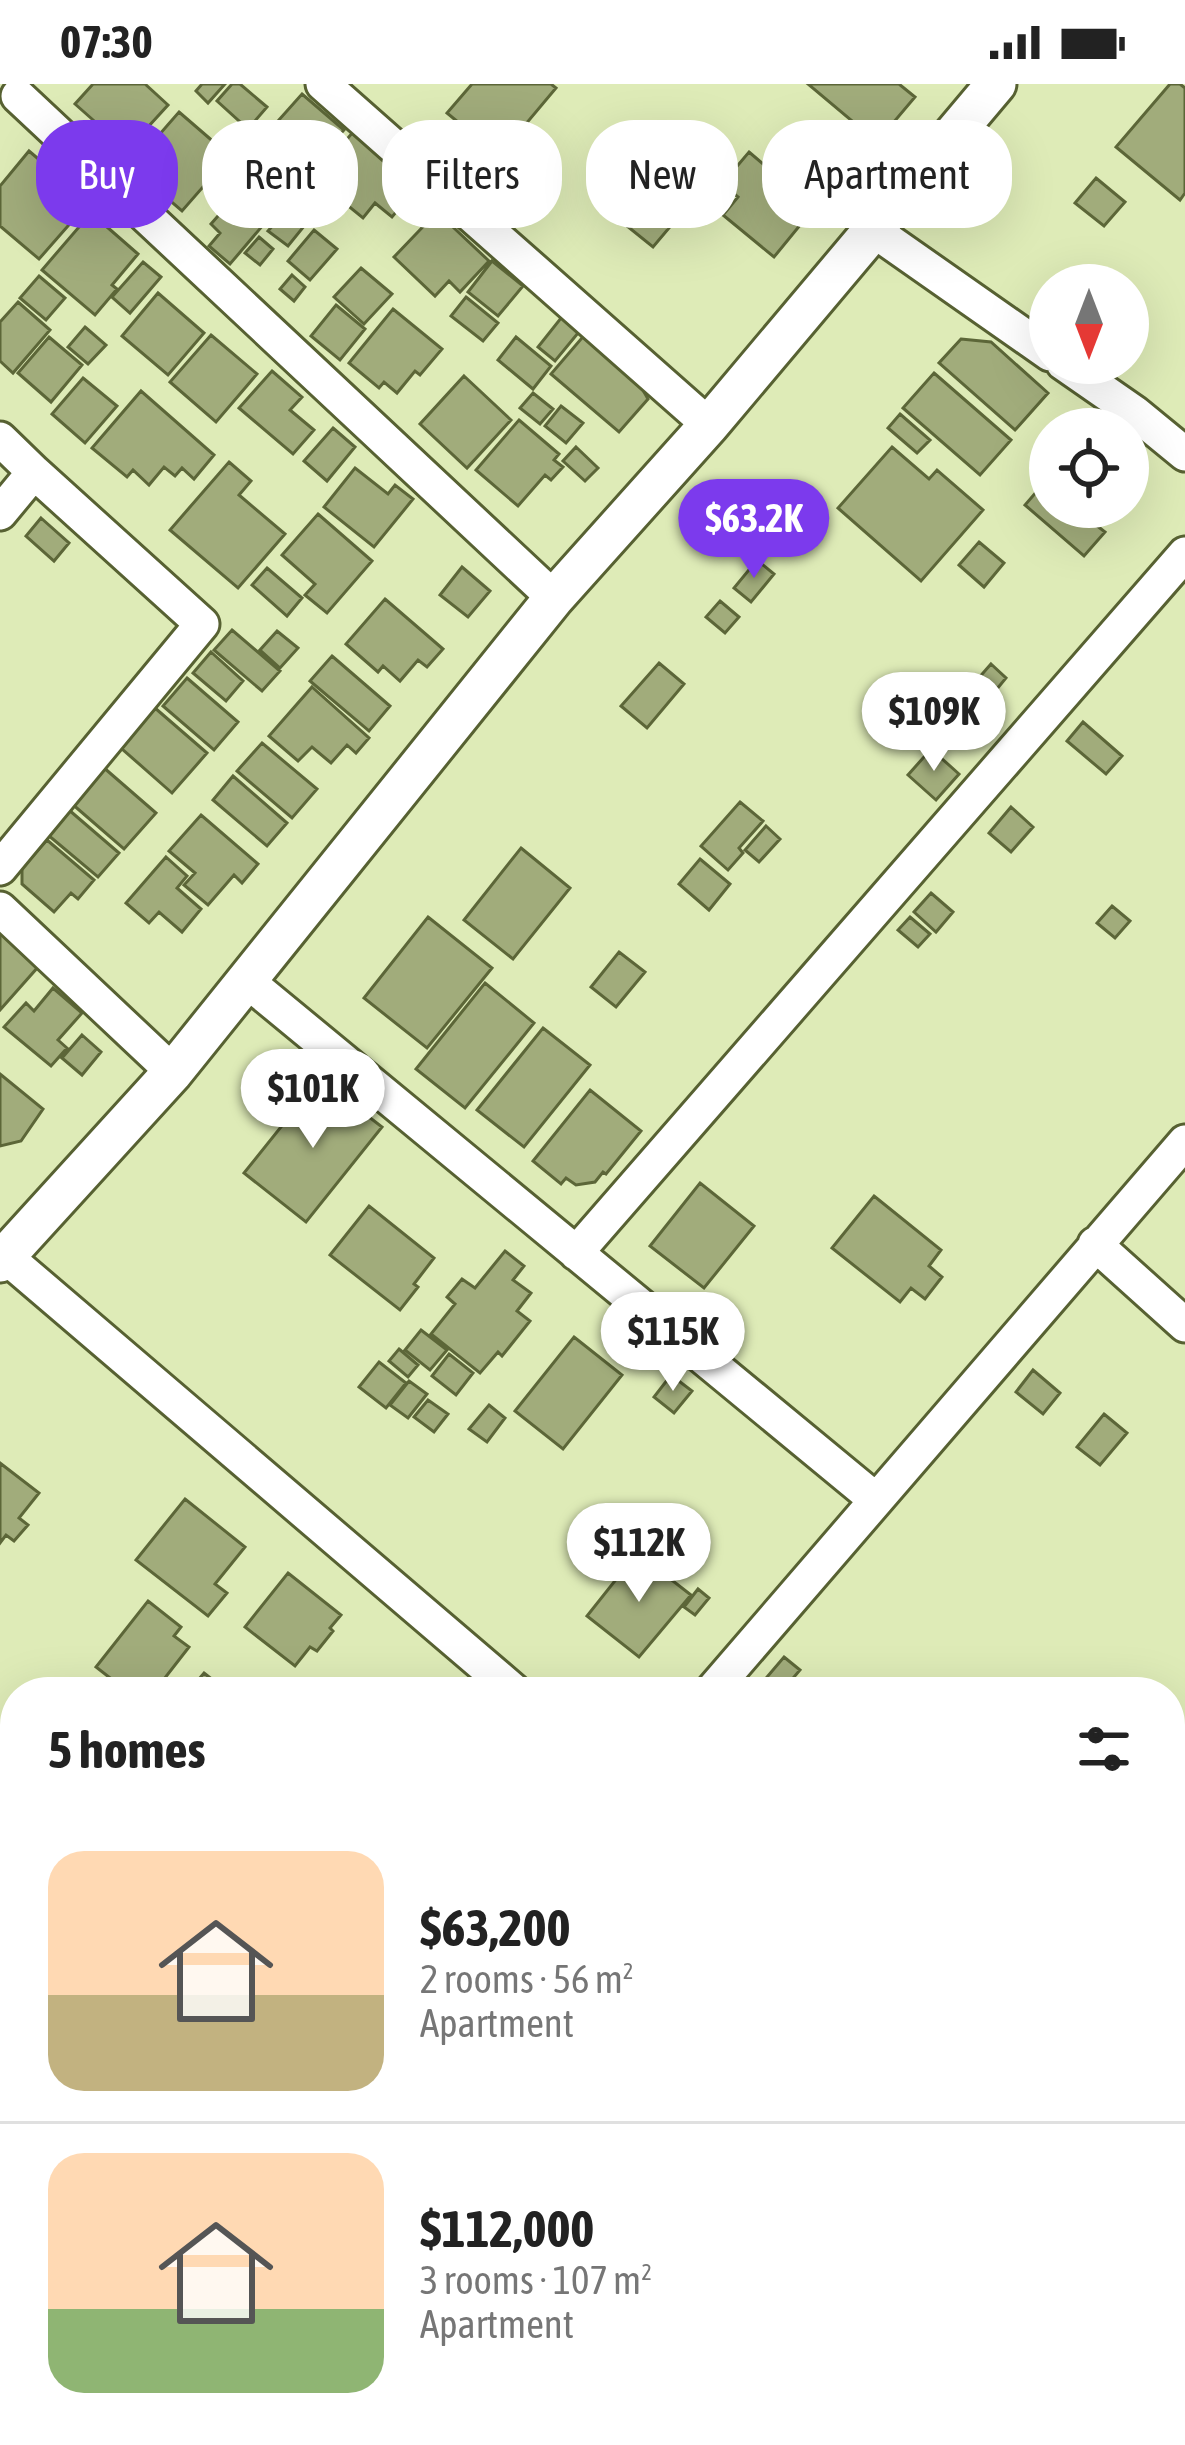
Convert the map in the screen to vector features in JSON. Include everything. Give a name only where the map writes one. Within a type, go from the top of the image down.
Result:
[{"type":"street","points":[[323,84],[709,425]]},
{"type":"street","points":[[497,1677],[2,1256],[173,1072],[554,598],[709,425],[996,84]]},
{"type":"street","points":[[15,99],[554,598]]},
{"type":"street","points":[[873,230],[1029,339]]},
{"type":"street","points":[[1093,384],[1185,454]]},
{"type":"street","points":[[0,439],[202,624],[0,868]]},
{"type":"street","points":[[0,513],[34,472]]},
{"type":"street","points":[[577,1253],[1185,554]]},
{"type":"street","points":[[0,909],[173,1072]]},
{"type":"street","points":[[247,981],[870,1496]]},
{"type":"street","points":[[724,1677],[1185,1142]]},
{"type":"street","points":[[1095,1244],[1185,1325]]},
{"type":"building","points":[[93,84],[145,84],[168,105],[154,120],[93,120],[75,104]]},
{"type":"building","points":[[202,84],[225,84],[208,103],[196,91]]},
{"type":"building","points":[[232,84],[240,84],[267,107],[256,120],[238,120],[217,101]]},
{"type":"building","points":[[472,84],[551,84],[556,88],[529,120],[455,120],[447,113]]},
{"type":"building","points":[[808,84],[899,84],[915,97],[896,120],[851,120]]},
{"type":"building","points":[[1170,84],[1185,88],[1185,193],[1180,200],[1116,147]]},
{"type":"building","points":[[302,94],[332,120],[279,120]]},
{"type":"building","points":[[179,112],[202,132],[202,188],[182,211],[178,208],[178,120],[172,120]]},
{"type":"building","points":[[358,136],[382,156],[382,209],[375,203],[363,218],[358,214]]},
{"type":"building","points":[[29,151],[36,157],[36,228],[66,228],[39,259],[0,226],[0,186]]},
{"type":"building","points":[[749,152],[762,163],[762,228],[798,228],[774,257],[738,227],[738,165]]},
{"type":"building","points":[[1096,178],[1125,202],[1104,226],[1075,203]]},
{"type":"building","points":[[78,228],[108,228],[138,254],[95,315],[42,270]]},
{"type":"building","points":[[215,228],[261,228],[230,264],[209,246],[220,233]]},
{"type":"building","points":[[271,228],[303,228],[288,246],[268,231]]},
{"type":"building","points":[[422,228],[454,228],[489,261],[460,292],[449,281],[435,296],[394,257]]},
{"type":"building","points":[[629,228],[669,228],[653,247]]},
{"type":"building","points":[[314,230],[337,249],[310,280],[288,261]]},
{"type":"building","points":[[259,237],[273,249],[260,265],[245,253]]},
{"type":"building","points":[[492,261],[523,286],[498,316],[468,292]]},
{"type":"building","points":[[143,262],[161,277],[130,313],[112,297]]},
{"type":"building","points":[[361,268],[392,294],[364,324],[334,297]]},
{"type":"building","points":[[292,275],[305,287],[294,301],[280,289]]},
{"type":"building","points":[[39,276],[65,298],[46,320],[20,298]]},
{"type":"building","points":[[158,293],[204,333],[168,375],[122,336]]},
{"type":"building","points":[[466,297],[498,323],[483,341],[451,316]]},
{"type":"building","points":[[18,302],[50,330],[13,373],[0,361],[0,322]]},
{"type":"building","points":[[336,305],[365,329],[340,360],[311,336]]},
{"type":"building","points":[[393,309],[442,349],[397,393],[384,382],[379,388],[349,363]]},
{"type":"building","points":[[565,313],[583,327],[555,361],[538,347]]},
{"type":"building","points":[[85,327],[106,345],[88,364],[68,347]]},
{"type":"building","points":[[587,332],[631,369],[648,399],[619,432],[551,374]]},
{"type":"building","points":[[211,335],[257,374],[216,422],[170,382]]},
{"type":"building","points":[[49,337],[82,365],[51,402],[18,373]]},
{"type":"building","points":[[516,337],[551,366],[533,389],[498,360]]},
{"type":"building","points":[[961,339],[991,342],[1029,376],[1029,384],[1038,384],[1048,393],[1029,408],[1015,430],[939,363]]},
{"type":"building","points":[[272,371],[302,397],[290,410],[314,430],[293,454],[239,408]]},
{"type":"building","points":[[934,373],[1011,440],[980,475],[903,408]]},
{"type":"building","points":[[464,376],[511,420],[467,468],[420,424]]},
{"type":"building","points":[[83,378],[117,406],[85,443],[52,414]]},
{"type":"building","points":[[141,391],[214,455],[194,479],[182,468],[175,476],[164,467],[149,485],[133,470],[127,477],[92,448]]},
{"type":"building","points":[[533,393],[553,409],[540,424],[520,408]]},
{"type":"building","points":[[561,406],[583,423],[566,443],[545,426]]},
{"type":"building","points":[[900,414],[930,440],[917,453],[888,428]]},
{"type":"building","points":[[519,420],[559,454],[554,460],[563,467],[551,480],[545,475],[518,506],[476,470]]},
{"type":"building","points":[[333,428],[355,447],[327,481],[304,461]]},
{"type":"building","points":[[576,447],[598,468],[585,481],[563,461]]},
{"type":"building","points":[[892,447],[929,479],[937,470],[983,510],[921,581],[838,508]]},
{"type":"building","points":[[229,462],[251,481],[239,495],[285,534],[238,588],[170,530]]},
{"type":"building","points":[[355,468],[388,494],[395,485],[413,499],[374,547],[324,507]]},
{"type":"building","points":[[318,514],[372,561],[327,613],[305,595],[315,584],[282,555]]},
{"type":"building","points":[[41,518],[69,543],[54,561],[26,536]]},
{"type":"building","points":[[1052,528],[1100,528],[1105,532],[1084,556]]},
{"type":"building","points":[[979,542],[1004,563],[984,587],[959,565]]},
{"type":"building","points":[[757,560],[774,574],[751,602],[734,588]]},
{"type":"building","points":[[462,567],[490,591],[468,617],[440,595]]},
{"type":"building","points":[[267,568],[302,598],[287,616],[252,585]]},
{"type":"building","points":[[385,599],[443,649],[427,667],[418,660],[400,681],[383,666],[378,672],[346,644]]},
{"type":"building","points":[[720,601],[739,617],[725,633],[706,617]]},
{"type":"building","points":[[232,630],[280,671],[262,691],[214,650]]},
{"type":"building","points":[[277,631],[298,648],[280,668],[260,650]]},
{"type":"building","points":[[211,652],[243,681],[226,701],[193,673]]},
{"type":"building","points":[[332,656],[390,706],[369,731],[310,681]]},
{"type":"building","points":[[659,663],[684,684],[647,728],[621,706]]},
{"type":"building","points":[[991,664],[1006,678],[992,695],[976,681]]},
{"type":"building","points":[[187,678],[238,722],[214,750],[163,706]]},
{"type":"building","points":[[312,687],[369,738],[356,753],[347,745],[331,763],[312,747],[298,761],[269,736]]},
{"type":"building","points":[[155,708],[207,753],[172,793],[121,748]]},
{"type":"building","points":[[1083,722],[1122,756],[1106,774],[1067,741]]},
{"type":"building","points":[[262,743],[317,789],[292,818],[237,771]]},
{"type":"building","points":[[931,749],[959,774],[936,800],[908,775]]},
{"type":"building","points":[[103,767],[156,813],[124,849],[71,803]]},
{"type":"building","points":[[233,776],[287,823],[267,846],[213,800]]},
{"type":"building","points":[[740,802],[763,821],[739,848],[743,853],[728,870],[701,846]]},
{"type":"building","points":[[1011,807],[1033,827],[1011,852],[989,833]]},
{"type":"building","points":[[69,810],[119,853],[98,877],[48,835]]},
{"type":"building","points":[[201,815],[258,864],[242,883],[234,875],[208,905],[184,885],[195,873],[169,851]]},
{"type":"building","points":[[766,826],[780,839],[759,862],[745,850]]},
{"type":"building","points":[[47,840],[94,880],[78,899],[71,893],[54,912],[22,884],[22,868]]},
{"type":"building","points":[[521,848],[570,888],[513,959],[464,920]]},
{"type":"building","points":[[166,857],[187,876],[177,888],[201,909],[182,932],[159,912],[149,923],[126,903]]},
{"type":"building","points":[[700,859],[730,884],[709,910],[679,884]]},
{"type":"building","points":[[931,893],[953,912],[936,932],[914,912]]},
{"type":"building","points":[[1112,906],[1130,921],[1115,938],[1097,923]]},
{"type":"building","points":[[428,917],[492,968],[427,1048],[364,998]]},
{"type":"building","points":[[910,917],[930,934],[918,947],[898,930]]},
{"type":"building","points":[[0,933],[38,967],[0,1010]]},
{"type":"building","points":[[619,952],[645,972],[616,1007],[591,987]]},
{"type":"building","points":[[485,983],[534,1023],[465,1108],[416,1069]]},
{"type":"building","points":[[53,988],[82,1013],[58,1040],[67,1048],[51,1066],[4,1027],[26,1003],[34,1011]]},
{"type":"building","points":[[543,1028],[590,1065],[524,1147],[477,1110]]},
{"type":"building","points":[[82,1035],[101,1052],[82,1075],[62,1058]]},
{"type":"building","points":[[0,1074],[43,1109],[21,1141],[0,1146]]},
{"type":"building","points":[[333,1089],[382,1127],[306,1222],[244,1173],[309,1092]]},
{"type":"building","points":[[590,1090],[641,1131],[595,1182],[576,1185],[566,1178],[561,1184],[533,1161]]},
{"type":"building","points":[[700,1183],[754,1226],[704,1288],[650,1246]]},
{"type":"building","points":[[874,1196],[941,1250],[929,1266],[942,1277],[925,1299],[911,1288],[900,1302],[832,1248]]},
{"type":"building","points":[[369,1206],[434,1258],[400,1310],[330,1255]]},
{"type":"building","points":[[505,1251],[524,1266],[513,1280],[531,1293],[517,1311],[530,1321],[502,1356],[498,1352],[480,1373],[431,1334],[455,1304],[447,1297],[462,1279],[475,1288]]},
{"type":"building","points":[[421,1330],[447,1350],[430,1370],[405,1350]]},
{"type":"building","points":[[574,1337],[622,1375],[563,1449],[515,1411]]},
{"type":"building","points":[[399,1349],[418,1365],[408,1377],[389,1361]]},
{"type":"building","points":[[449,1354],[473,1373],[456,1395],[432,1376]]},
{"type":"building","points":[[379,1362],[406,1383],[386,1408],[359,1387]]},
{"type":"building","points":[[1033,1370],[1060,1393],[1043,1414],[1016,1392]]},
{"type":"building","points":[[671,1375],[692,1391],[674,1413],[654,1397]]},
{"type":"building","points":[[409,1381],[427,1394],[408,1418],[390,1405]]},
{"type":"building","points":[[428,1400],[448,1414],[434,1432],[414,1417]]},
{"type":"building","points":[[489,1405],[505,1418],[487,1442],[469,1429]]},
{"type":"building","points":[[1104,1414],[1127,1433],[1100,1465],[1077,1447]]},
{"type":"building","points":[[0,1463],[39,1493],[19,1518],[28,1525],[14,1541],[6,1535],[0,1543]]},
{"type":"building","points":[[185,1499],[245,1547],[215,1584],[227,1593],[208,1616],[136,1560]]},
{"type":"building","points":[[637,1553],[691,1595],[639,1657],[587,1616]]},
{"type":"building","points":[[288,1573],[341,1615],[317,1651],[310,1647],[295,1666],[245,1627]]},
{"type":"building","points":[[698,1589],[709,1598],[695,1615],[684,1607]]},
{"type":"building","points":[[148,1601],[181,1627],[174,1636],[189,1647],[166,1677],[109,1677],[96,1667]]},
{"type":"building","points":[[784,1657],[800,1670],[794,1677],[767,1677]]}]
